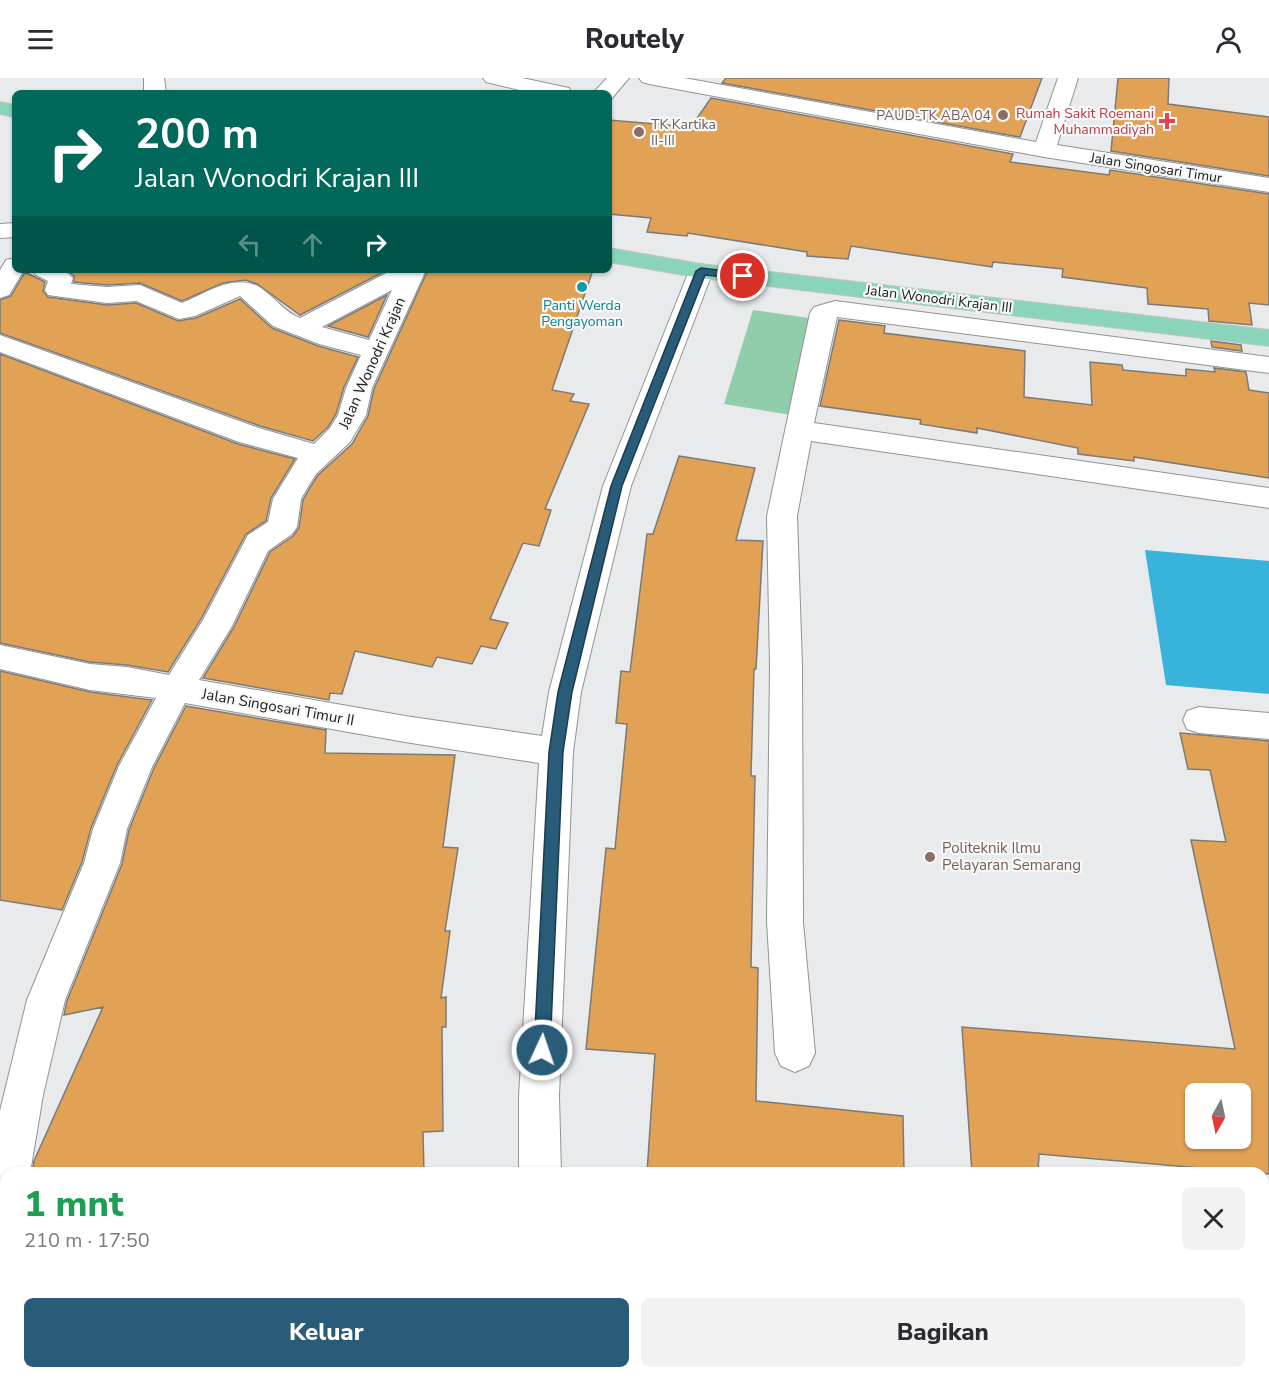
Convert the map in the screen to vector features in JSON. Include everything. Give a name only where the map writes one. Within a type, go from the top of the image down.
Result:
[{"type":"main road","name":"Jalan Wonodri Krajan III","points":[[612,256],[701,271],[1269,338]]},
{"type":"street","points":[[493,78],[547,90]]},
{"type":"street","points":[[607,90],[619,78]]},
{"type":"street","name":"Jalan Singosari Timur","points":[[649,78],[1044,150],[1269,185]]},
{"type":"street","points":[[1044,150],[1068,78]]},
{"type":"street","points":[[0,290],[12,270]]},
{"type":"street","points":[[540,1167],[539,1096],[556,752],[565,692],[616,486],[701,271]]},
{"type":"street","points":[[51,273],[61,278],[57,290],[107,295],[140,293],[179,310],[186,310],[238,288],[246,289],[279,319],[350,345],[376,349]]},
{"type":"street","points":[[301,328],[406,273]]},
{"type":"street","name":"Jalan Wonodri Krajan","points":[[10,1167],[23,1095],[46,1000],[102,863],[110,829],[136,766],[176,690],[216,626],[258,543],[282,527],[287,500],[296,482],[340,435],[352,415],[359,388],[411,273]]},
{"type":"street","points":[[795,1053],[785,922],[786,666],[782,516],[823,313],[835,309],[1269,365]]},
{"type":"street","points":[[0,343],[249,435],[320,455]]},
{"type":"street","points":[[800,430],[1269,498]]},
{"type":"street","name":"Jalan Singosari Timur II","points":[[0,657],[90,677],[127,680],[556,752]]},
{"type":"street","points":[[1199,720],[1269,726]]},
{"type":"green space","points":[[753,310],[816,319],[791,415],[724,404]]},
{"type":"water","points":[[1145,550],[1269,561],[1269,694],[1166,685]]},
{"type":"building","points":[[726,78],[1042,78],[1020,137],[722,83]]},
{"type":"building","points":[[1118,78],[1169,78],[1168,104],[1269,117],[1269,176],[1111,151]]},
{"type":"building","points":[[711,98],[1013,154],[1010,162],[1109,175],[1110,170],[1269,194],[1269,305],[1249,303],[1252,325],[1209,321],[1208,309],[1148,304],[1147,288],[1062,277],[1063,269],[993,262],[992,267],[851,246],[848,259],[807,256],[807,252],[688,233],[687,236],[647,232],[651,218],[612,214],[612,120],[691,127]]},
{"type":"building","points":[[24,273],[27,273],[45,282],[43,291],[48,297],[107,305],[136,303],[178,321],[196,318],[240,299],[272,328],[318,346],[358,357],[344,387],[336,414],[328,427],[313,441],[260,426],[0,333],[0,300],[11,296]]},
{"type":"building","points":[[70,273],[381,273],[300,315],[257,284],[246,280],[223,283],[182,301],[140,283],[107,285],[74,282],[74,276]]},
{"type":"building","points":[[427,273],[592,273],[552,390],[574,394],[570,401],[589,404],[545,509],[551,510],[539,546],[523,543],[490,619],[508,623],[496,649],[481,646],[472,664],[437,657],[432,667],[355,651],[342,694],[330,693],[329,700],[203,678],[234,627],[270,552],[293,536],[299,528],[303,500],[318,475],[352,444],[368,416],[374,389]]},
{"type":"building","points":[[387,295],[368,337],[328,326]]},
{"type":"building","points":[[839,320],[885,326],[884,333],[1025,351],[1024,397],[1092,405],[1090,362],[1122,365],[1123,370],[1186,376],[1186,369],[1215,372],[1214,368],[1246,372],[1249,390],[1269,393],[1269,478],[1134,457],[1134,461],[1078,454],[1078,448],[977,428],[977,433],[920,424],[921,420],[820,406]]},
{"type":"building","points":[[1211,341],[1241,345],[1242,351],[1212,347]]},
{"type":"building","points":[[0,354],[238,444],[295,459],[271,498],[266,521],[246,534],[201,619],[168,672],[90,662],[0,643]]},
{"type":"building","points":[[679,456],[755,468],[736,540],[763,541],[756,669],[754,669],[751,776],[755,776],[751,967],[758,968],[756,1101],[903,1116],[904,1167],[647,1167],[655,1054],[586,1049],[606,848],[615,849],[627,724],[616,723],[621,671],[630,672],[647,534],[653,534]]},
{"type":"building","points":[[0,671],[90,692],[152,700],[117,765],[91,828],[82,862],[62,910],[0,900]]},
{"type":"building","points":[[186,706],[326,730],[325,753],[455,755],[443,847],[458,848],[445,931],[450,931],[441,998],[446,997],[446,1027],[442,1027],[443,1131],[423,1132],[424,1167],[33,1167],[103,1007],[64,1015],[67,1001],[122,864],[129,830],[154,768]]},
{"type":"building","points":[[1180,733],[1269,741],[1269,1167],[1188,1167],[1039,1154],[1038,1167],[972,1167],[962,1027],[1235,1049],[1191,840],[1226,842],[1210,770],[1188,769]]},
{"type":"place","name":"PAUD-TK ABA 04","points":[[1003,115]]},
{"type":"place","name":"Rumah Sakit Roemani Muhammadiyah","points":[[1167,121]]},
{"type":"place","name":"TK Kartika II-III","points":[[639,132]]},
{"type":"place","name":"Panti Werda Pengayoman","points":[[582,287]]},
{"type":"place","name":"Politeknik Ilmu Pelayaran Semarang","points":[[930,857]]},
{"type":"route","points":[[542,1050],[556,752],[565,692],[616,486],[701,271],[743,276]]}]
